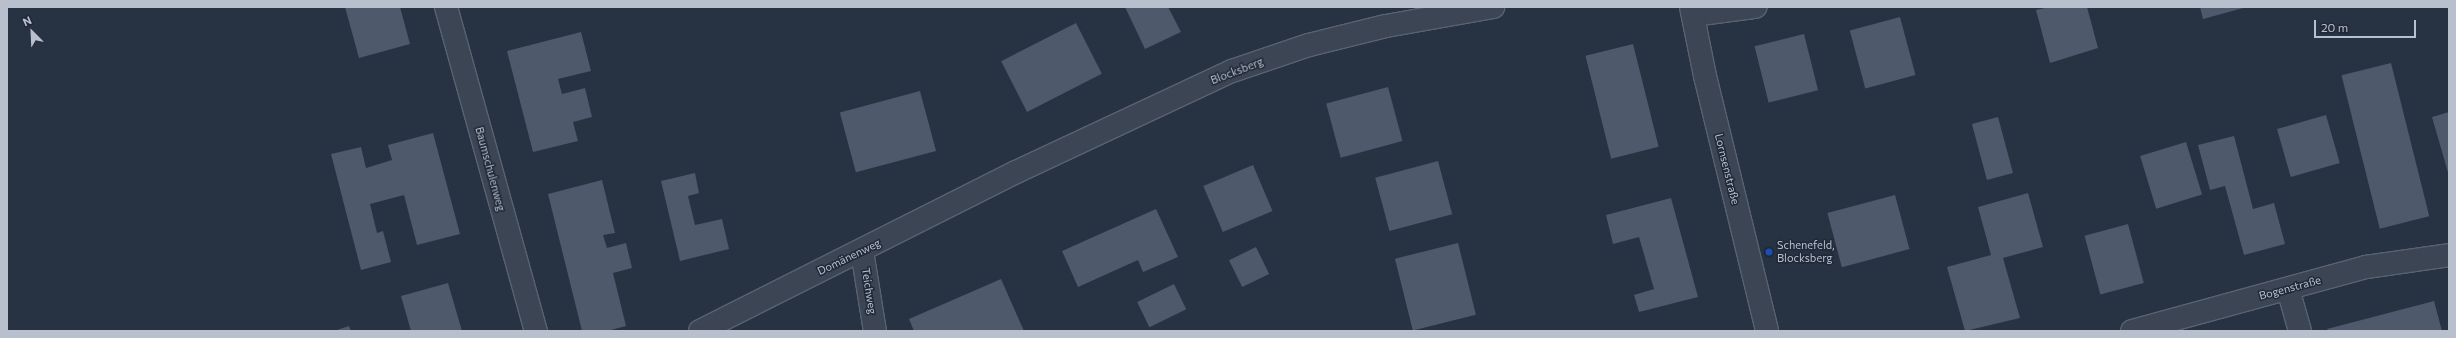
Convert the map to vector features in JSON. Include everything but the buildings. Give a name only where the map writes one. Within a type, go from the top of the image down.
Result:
[{"type":"street","name":"Baumschulenweg","points":[[446,7],[536,331]]},
{"type":"street","name":"Blocksberg","points":[[998,182],[1232,71],[1308,45],[1386,26],[1493,7]]},
{"type":"street","points":[[1692,11],[1754,7]]},
{"type":"street","name":"Lornsenstraße","points":[[1692,11],[1705,76],[1767,331]]},
{"type":"street","name":"Domänenweg","points":[[700,331],[998,182]]},
{"type":"street","name":"Teichweg","points":[[862,251],[875,331]]},
{"type":"street","name":"Bogenstraße","points":[[2132,331],[2366,267],[2449,255]]},
{"type":"street","points":[[2288,289],[2300,331]]},
{"type":"place","name":"Schenefeld, Blocksberg","points":[[1769,252]]}]
